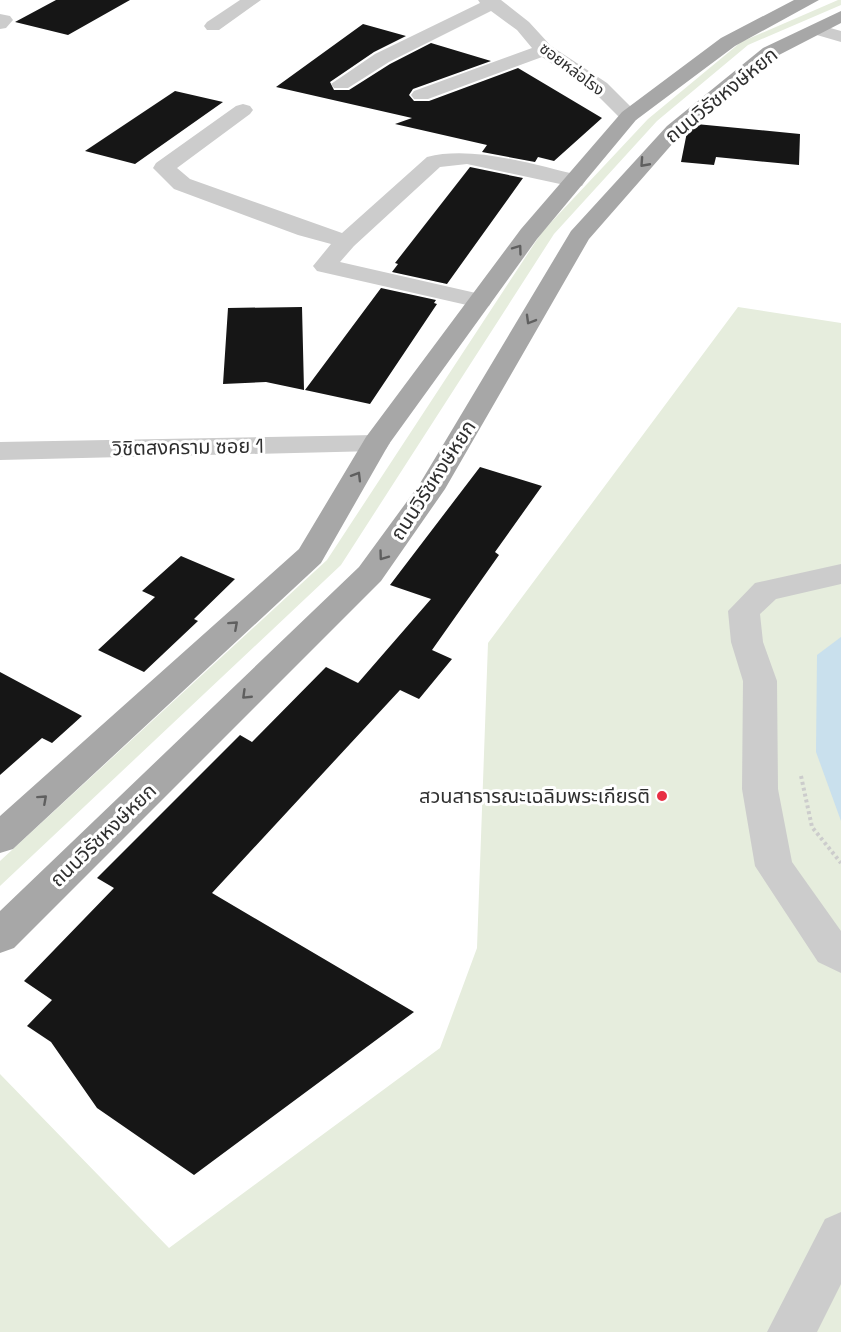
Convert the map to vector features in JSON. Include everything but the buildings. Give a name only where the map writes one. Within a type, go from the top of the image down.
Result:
[{"type":"main road","name":"ถนนวิรัชหงษ์หยก","points":[[0,838],[310,556],[376,443],[529,234],[629,116],[728,42],[789,8],[810,0]]},
{"type":"main road","name":"ถนนวิรัชหงษ์หยก","points":[[0,936],[370,574],[431,489],[579,236],[674,130],[770,52],[828,33],[841,16]]},
{"type":"street","points":[[213,26],[252,0]]},
{"type":"street","points":[[341,84],[382,58],[490,2]]},
{"type":"street","name":"ซอยหล่อโรง","points":[[490,2],[523,26],[544,50],[600,87],[629,116]]},
{"type":"street","points":[[0,19],[4,20],[0,24]]},
{"type":"street","points":[[421,95],[544,50]]},
{"type":"street","points":[[243,110],[164,168],[168,174],[182,184],[346,241]]},
{"type":"street","points":[[480,301],[325,266],[346,241],[434,161],[467,158],[574,181]]},
{"type":"street","name":"วิชิตสงคราม ซอย 1","points":[[0,451],[376,443]]},
{"type":"street","points":[[841,573],[766,591],[744,611],[747,642],[760,681],[760,789],[774,866],[832,950],[841,956]]},
{"type":"street","points":[[791,1332],[841,1235]]},
{"type":"green space","points":[[841,0],[841,5],[748,45],[657,121],[554,234],[341,565],[0,886],[0,861],[327,560],[542,232],[648,119],[741,42]]},
{"type":"green space","name":"สวนสาธารณะเฉลิมพระเกียรติ","points":[[738,307],[841,323],[841,1332],[0,1332],[0,1074],[169,1248],[440,1048],[477,948],[488,643]]},
{"type":"water","points":[[841,637],[841,821],[816,752],[817,655]]},
{"type":"place","name":"สวนสาธารณะเฉลิมพระเกียรติ","points":[[662,796]]}]
